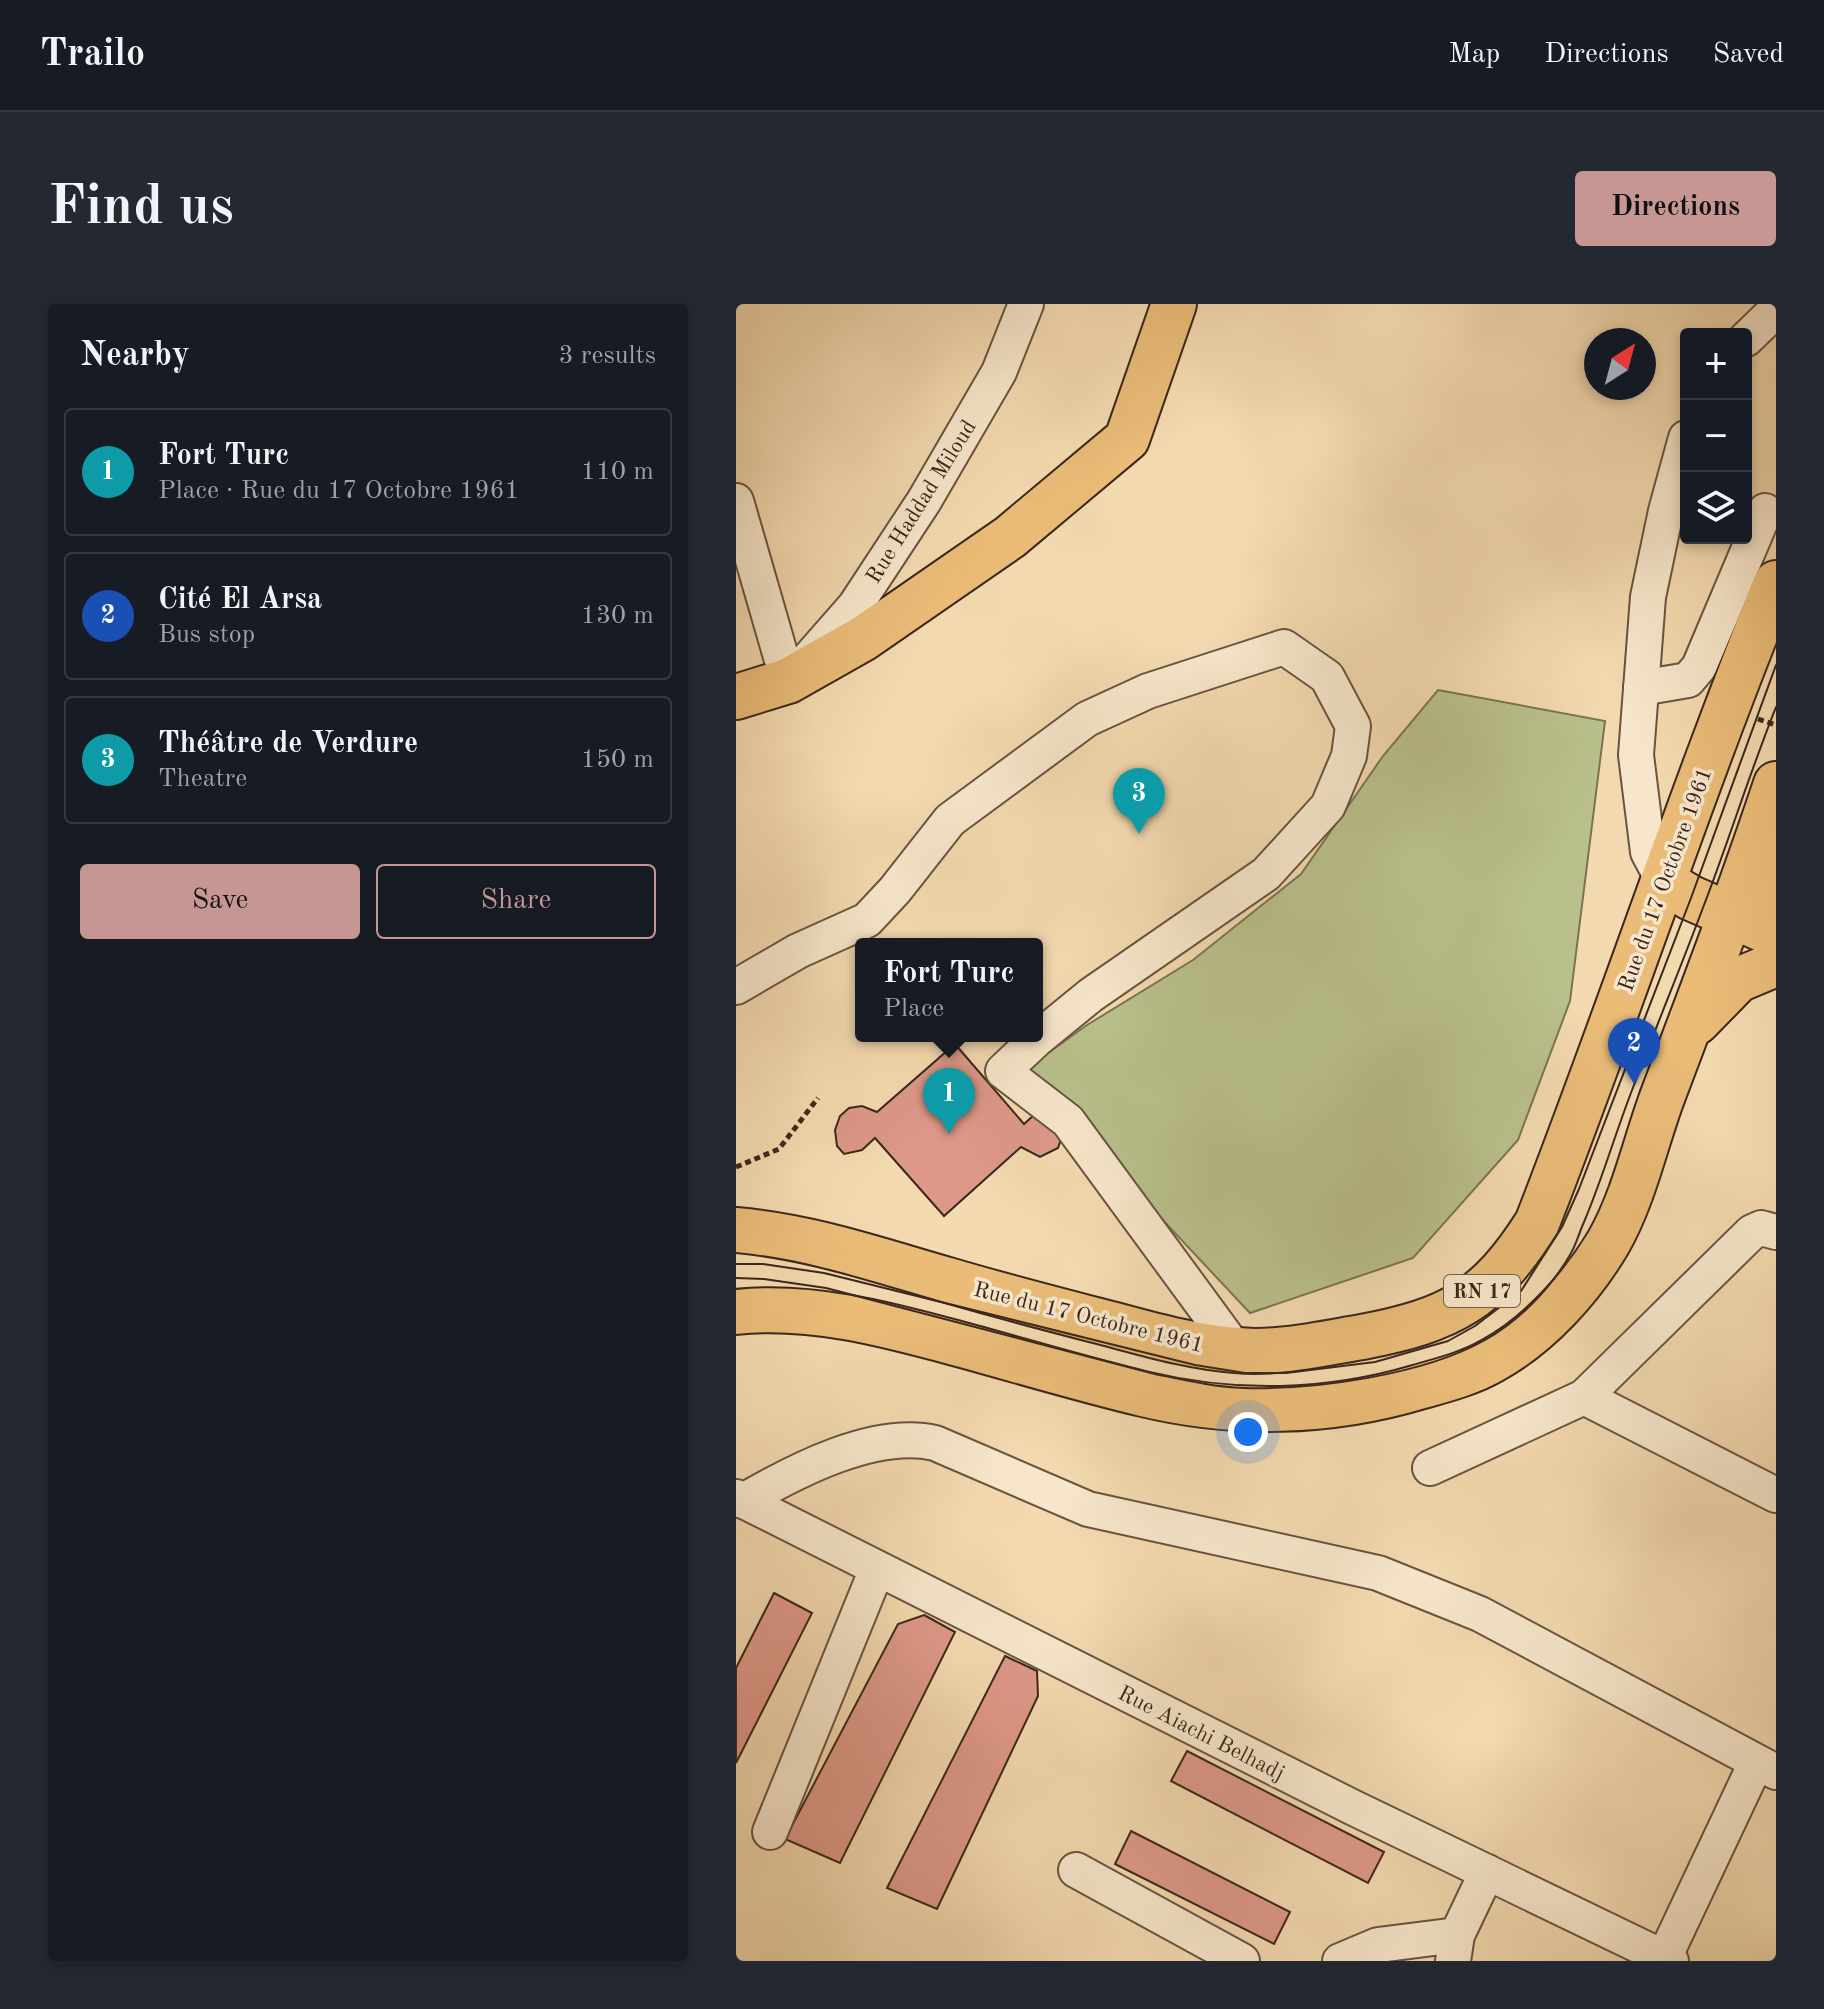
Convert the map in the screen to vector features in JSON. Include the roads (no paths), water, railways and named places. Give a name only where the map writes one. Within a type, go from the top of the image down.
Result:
[{"type":"main road","points":[[736,697],[788,681],[864,638],[1010,537],[1127,439],[1174,304]]},
{"type":"main road","name":"Rue du 17 Octobre 1961","points":[[742,1243],[778,1234],[833,1246],[973,1288],[1174,1341],[1236,1350],[1284,1349],[1416,1325],[1471,1300],[1515,1259],[1537,1223],[1725,708],[1776,583]]},
{"type":"main road","points":[[1770,801],[1763,849],[1776,892]]},
{"type":"main road","name":"RN 17","points":[[747,1301],[805,1313],[881,1323],[1143,1394],[1199,1406],[1253,1410],[1347,1404],[1448,1379],[1494,1360],[1532,1333],[1564,1302],[1609,1240],[1689,1029],[1770,801]]},
{"type":"main road","points":[[1664,882],[1691,898],[1776,935]]},
{"type":"main road","points":[[1689,1029],[1738,980],[1776,964]]},
{"type":"street","name":"Rue Haddad Miloud","points":[[788,681],[855,606],[924,501],[999,372],[1026,304]]},
{"type":"street","points":[[1752,333],[1776,310]]},
{"type":"street","points":[[1664,882],[1648,852],[1636,755],[1648,597],[1680,460]]},
{"type":"street","points":[[736,501],[788,681]]},
{"type":"street","points":[[1641,688],[1688,680],[1699,667],[1765,511]]},
{"type":"street","points":[[736,987],[798,951],[867,920],[950,820],[1087,719],[1148,691],[1284,647],[1327,677],[1353,726],[1349,756],[1328,806],[1266,874],[1091,995],[1043,1034]]},
{"type":"street","points":[[1034,1042],[1003,1071],[1068,1121],[1236,1350]]},
{"type":"street","points":[[1430,1468],[1584,1397],[1752,1232],[1769,1228],[1776,1232]]},
{"type":"street","points":[[1584,1397],[1776,1495]]},
{"type":"street","points":[[740,1499],[803,1468],[883,1442],[909,1438],[935,1443],[1088,1509],[1378,1573],[1480,1614],[1766,1768],[1667,1960]]},
{"type":"street","name":"Rue Aiachi Belhadj","points":[[740,1499],[1667,1960]]},
{"type":"street","points":[[770,1832],[877,1569]]},
{"type":"street","points":[[1076,1870],[1242,1961]]},
{"type":"street","points":[[1340,1961],[1378,1945],[1455,1948],[1487,1872]]},
{"type":"tram line","points":[[736,1264],[763,1264],[824,1273],[1195,1365],[1245,1373],[1286,1373],[1375,1362],[1448,1341],[1475,1326],[1521,1291],[1562,1227],[1691,898],[1776,665]]},
{"type":"tram line","points":[[736,1278],[826,1288],[1155,1374],[1233,1387],[1303,1386],[1368,1378],[1431,1363],[1485,1340],[1533,1303],[1562,1268],[1574,1247],[1776,707]]},
{"type":"place","name":"Théâtre de Verdure","points":[[1139,834]]},
{"type":"place","name":"Cité El Arsa","points":[[1634,1084]]},
{"type":"place","name":"Fort Turc","points":[[949,1134]]}]
